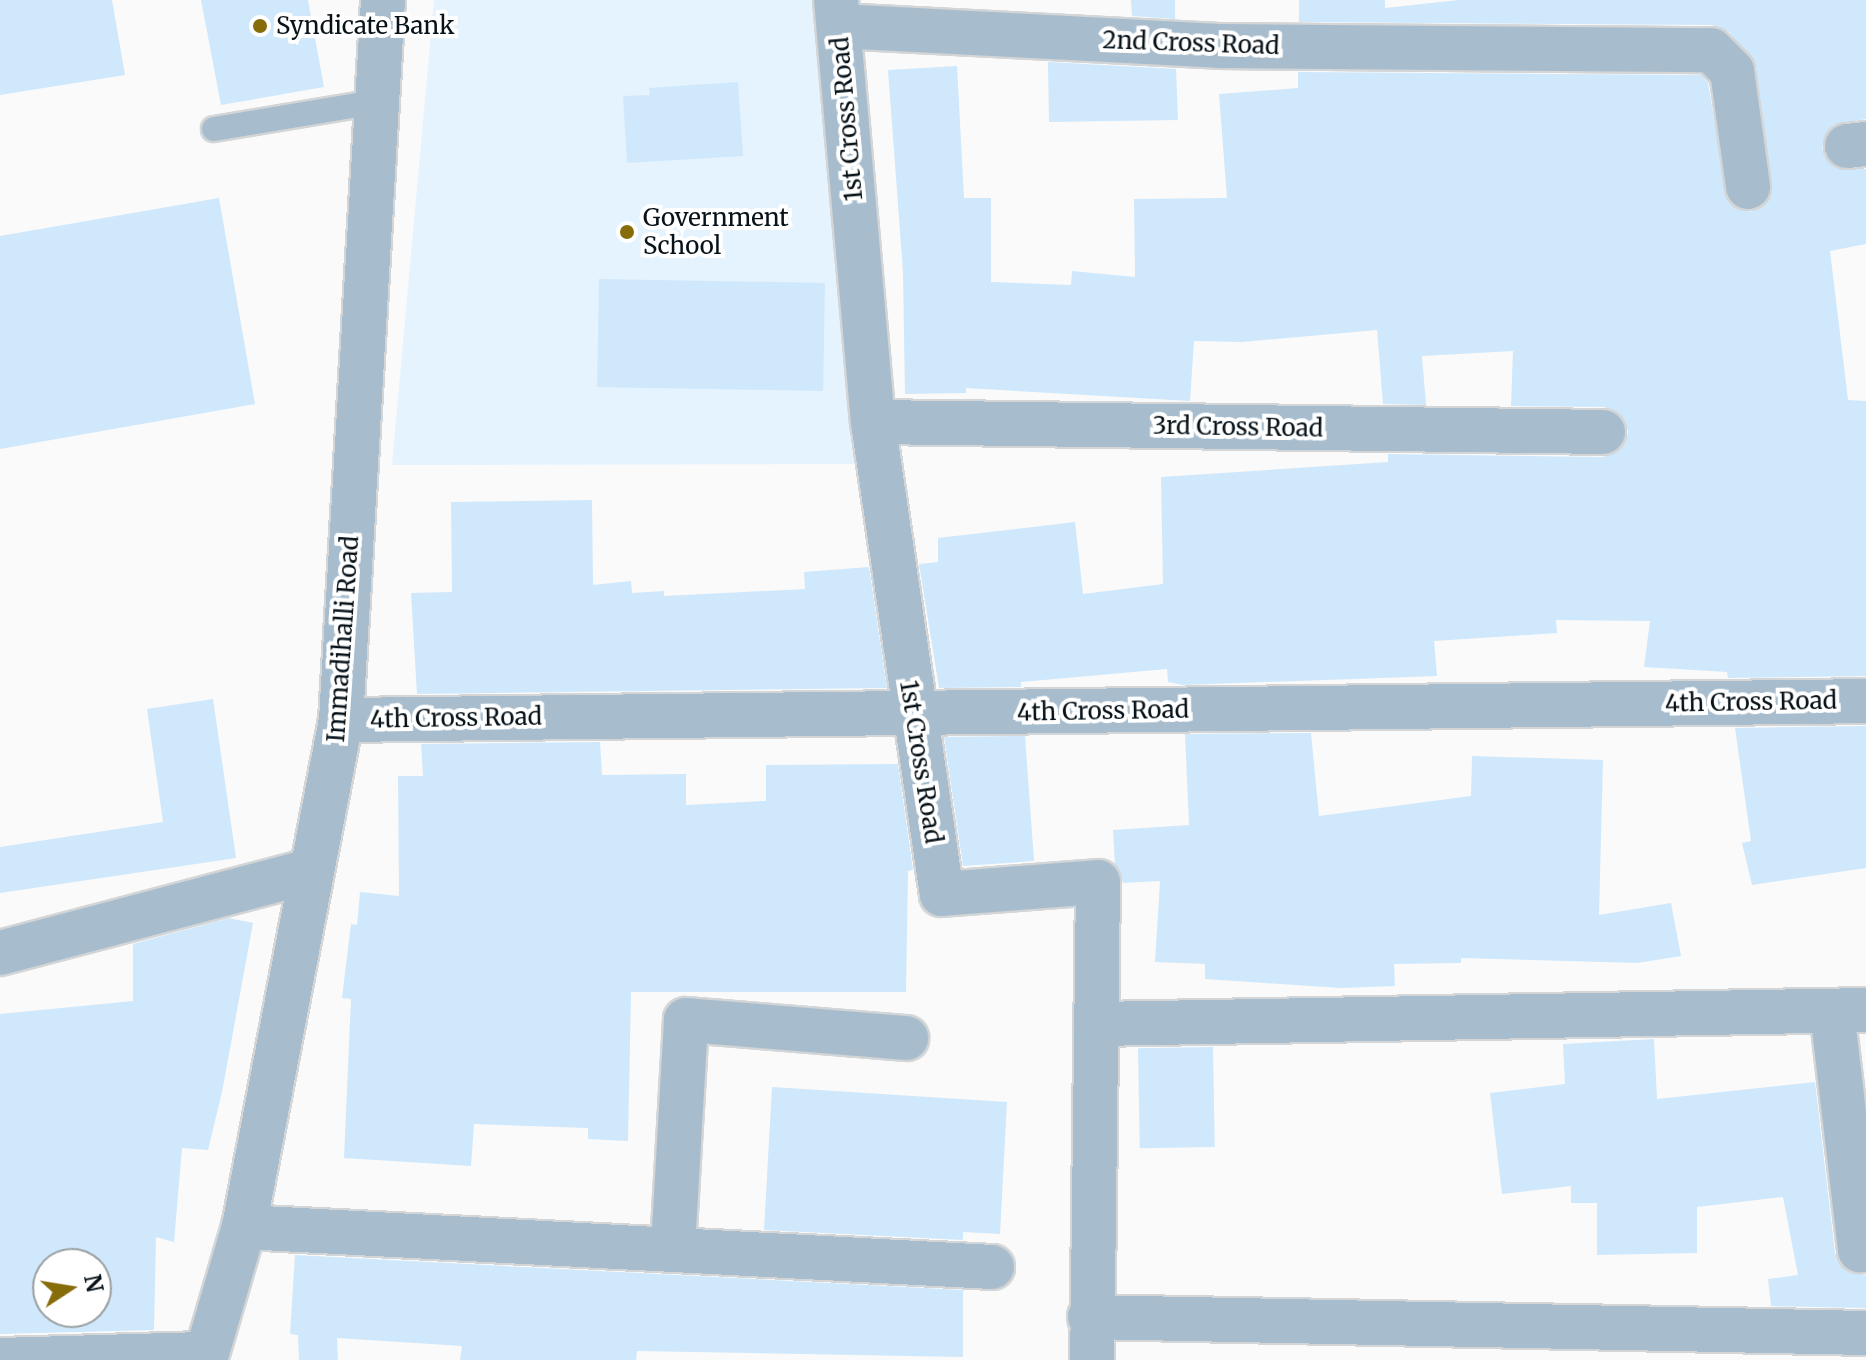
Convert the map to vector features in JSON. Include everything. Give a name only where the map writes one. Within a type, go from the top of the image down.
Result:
[{"type":"street","name":"Immadihalli Road","points":[[206,1357],[244,1227],[341,720],[383,0]]},
{"type":"street","name":"2nd Cross Road","points":[[838,13],[1218,46],[1711,50],[1732,71],[1748,187]]},
{"type":"street","name":"1st Cross Road","points":[[838,13],[873,422],[913,713],[942,894],[1098,882],[1090,1317],[1092,1360]]},
{"type":"street","name":"3rd Cross Road","points":[[873,422],[1603,432]]},
{"type":"street","name":"4th Cross Road","points":[[341,720],[1866,701]]},
{"type":"street","points":[[0,953],[311,871]]},
{"type":"street","points":[[1097,1024],[1849,1010],[1860,1250],[1866,1250]]},
{"type":"street","points":[[673,1247],[686,1020],[906,1038]]},
{"type":"street","points":[[244,1227],[673,1247],[992,1267]]},
{"type":"street","points":[[1090,1317],[1866,1333]]},
{"type":"street","points":[[0,1360],[206,1357]]},
{"type":"lane","points":[[214,129],[375,102]]},
{"type":"shaded area","name":"Government School","points":[[434,0],[815,0],[867,464],[392,465]]},
{"type":"building","points":[[0,0],[112,0],[125,75],[0,95]]},
{"type":"building","points":[[201,0],[308,0],[324,87],[221,105]]},
{"type":"building","points":[[1131,0],[1175,0],[1175,19],[1132,16]]},
{"type":"building","points":[[1299,0],[1385,0],[1385,8],[1459,0],[1866,0],[1866,119],[1833,125],[1822,148],[1836,168],[1866,169],[1866,244],[1830,251],[1848,400],[1866,401],[1866,676],[1728,678],[1727,672],[1644,667],[1650,621],[1556,620],[1557,633],[1434,641],[1437,676],[1182,685],[1168,682],[1167,669],[1021,682],[1021,687],[939,688],[919,564],[938,562],[938,538],[1075,522],[1083,594],[1163,584],[1161,477],[1388,462],[1388,454],[1603,457],[1624,445],[1628,432],[1624,419],[1604,407],[1511,406],[1513,351],[1422,356],[1426,405],[1383,404],[1377,330],[1242,342],[1194,341],[1190,401],[966,388],[966,393],[905,394],[903,272],[888,70],[957,66],[964,198],[991,198],[991,282],[1071,285],[1072,271],[1135,277],[1134,199],[1227,198],[1219,94],[1298,88],[1298,72],[1701,75],[1708,83],[1728,202],[1751,212],[1771,196],[1756,67],[1729,32],[1712,25],[1299,22]]},
{"type":"building","points":[[1048,62],[1176,69],[1178,120],[1049,122]]},
{"type":"building","points":[[738,82],[743,156],[627,163],[623,96],[650,95],[649,88]]},
{"type":"building","points":[[219,198],[255,404],[0,449],[0,236]]},
{"type":"building","points":[[599,279],[825,283],[823,391],[597,387]]},
{"type":"building","points":[[592,500],[593,585],[631,581],[632,593],[664,591],[664,596],[805,589],[804,572],[869,567],[887,688],[417,694],[411,593],[452,592],[451,502]]},
{"type":"building","points":[[213,699],[236,858],[0,893],[0,847],[163,822],[147,709]]},
{"type":"building","points":[[1866,726],[1866,868],[1752,885],[1742,843],[1751,841],[1735,728]]},
{"type":"building","points":[[1311,733],[1319,816],[1471,796],[1472,756],[1603,760],[1599,915],[1671,903],[1681,956],[1637,963],[1461,958],[1461,963],[1394,964],[1395,986],[1341,988],[1205,979],[1205,964],[1155,962],[1160,881],[1123,883],[1115,865],[1113,830],[1189,825],[1185,734]]},
{"type":"building","points":[[1025,736],[1034,861],[963,866],[944,737]]},
{"type":"building","points":[[600,742],[602,775],[686,774],[686,805],[766,801],[766,765],[898,764],[913,870],[908,871],[906,992],[631,992],[628,1141],[588,1139],[588,1128],[474,1124],[471,1166],[344,1158],[351,999],[342,998],[351,924],[357,925],[360,892],[399,896],[398,776],[423,776],[421,744]]},
{"type":"building","points":[[229,918],[253,923],[222,1092],[208,1150],[182,1148],[174,1242],[156,1237],[154,1330],[0,1334],[0,1014],[133,1001],[133,944]]},
{"type":"building","points":[[1654,1039],[1657,1099],[1815,1082],[1835,1253],[1848,1272],[1866,1275],[1866,1308],[1771,1306],[1768,1279],[1798,1275],[1783,1197],[1697,1207],[1697,1253],[1597,1255],[1597,1203],[1571,1203],[1571,1186],[1502,1194],[1490,1093],[1565,1084],[1563,1044]]},
{"type":"building","points":[[1213,1047],[1215,1147],[1140,1148],[1138,1048]]},
{"type":"building","points":[[772,1087],[1007,1102],[1000,1234],[963,1232],[963,1240],[764,1230]]},
{"type":"building","points":[[295,1255],[963,1290],[963,1357],[637,1351],[636,1360],[460,1360],[462,1346],[337,1338],[338,1360],[299,1360],[298,1335],[290,1334]]},
{"type":"place","name":"Syndicate Bank","points":[[260,26]]},
{"type":"place","name":"Government School","points":[[627,232]]}]
